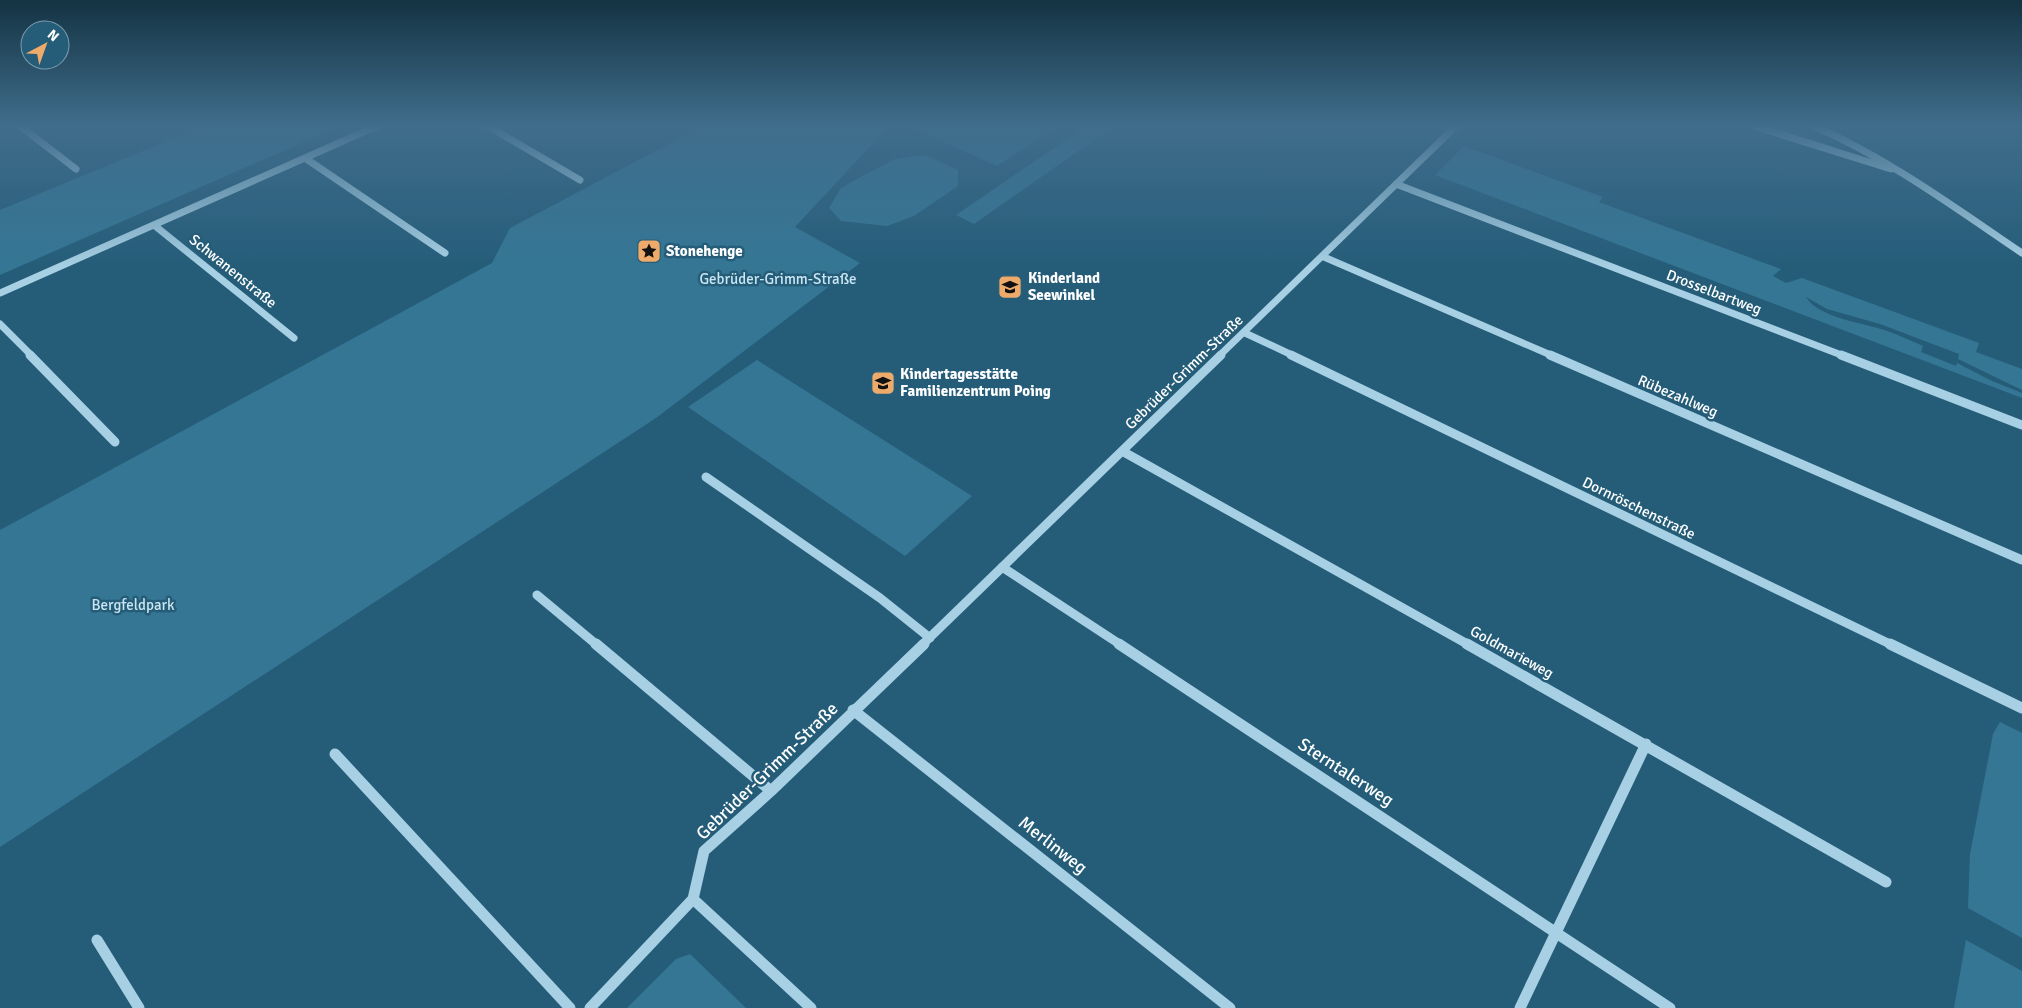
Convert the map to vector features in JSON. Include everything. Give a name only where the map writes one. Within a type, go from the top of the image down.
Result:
[{"type":"street","name":"Schwanenstraße","points":[[0,293],[271,173]]},
{"type":"street","points":[[327,173],[445,253]]},
{"type":"street","points":[[568,173],[580,180]]},
{"type":"street","name":"Gebrüder-Grimm-Straße","points":[[693,899],[704,851],[771,791],[930,638],[1324,257],[1407,173]]},
{"type":"street","points":[[1903,173],[2022,253]]},
{"type":"street","name":"Drosselbartweg","points":[[1396,184],[2022,425]]},
{"type":"street","name":"Schwanenstraße","points":[[154,225],[294,338]]},
{"type":"street","name":"Rübezahlweg","points":[[1324,257],[2022,560]]},
{"type":"street","points":[[0,324],[115,442]]},
{"type":"street","name":"Dornröschenstraße","points":[[1245,333],[2022,708]]},
{"type":"street","name":"Goldmarieweg","points":[[1122,451],[1646,744],[1886,882]]},
{"type":"street","points":[[706,477],[880,598],[930,638]]},
{"type":"street","name":"Sterntalerweg","points":[[1002,567],[1670,1008]]},
{"type":"street","points":[[537,595],[771,791]]},
{"type":"street","name":"Merlinweg","points":[[854,710],[1230,1008]]},
{"type":"street","points":[[1520,1008],[1646,744]]},
{"type":"street","points":[[335,754],[570,1008]]},
{"type":"street","points":[[590,1008],[693,899],[811,1008]]},
{"type":"street","points":[[96,940],[138,1008]]},
{"type":"green space","points":[[89,173],[233,173],[0,275],[0,210]]},
{"type":"green space","name":"Bergfeldpark","points":[[614,173],[845,173],[795,227],[860,263],[656,418],[0,847],[0,530],[492,263],[510,228]]},
{"type":"green space","points":[[868,173],[958,173],[958,186],[914,216],[887,226],[841,221],[829,208],[841,188]]},
{"type":"green space","points":[[1017,173],[1047,173],[974,224],[956,215]]},
{"type":"green space","points":[[1437,173],[1538,173],[1603,197],[1599,202],[1781,269],[1773,276],[1786,283],[1802,278],[1979,343],[1976,352],[2022,369],[2022,390],[1958,359],[1959,354],[1880,324],[1827,309],[1806,297],[1812,304],[1831,315],[1878,328],[1905,338],[1923,346],[1921,352],[1956,366],[1957,363],[1992,381],[2022,393],[2022,398],[1435,175]]},
{"type":"green space","points":[[757,360],[972,496],[905,556],[688,407]]},
{"type":"green space","points":[[2000,722],[2022,733],[2022,938],[1968,908],[1970,854],[1993,734]]},
{"type":"green space","points":[[1966,940],[2022,971],[2022,1008],[1954,1008]]},
{"type":"green space","points":[[690,954],[746,1008],[627,1008],[676,959]]},
{"type":"place","name":"Stonehenge","points":[[649,251]]},
{"type":"place","name":"Kinderland Seewinkel","points":[[1010,287]]},
{"type":"place","name":"Kindertagesstätte Familienzentrum Poing","points":[[883,383]]}]
